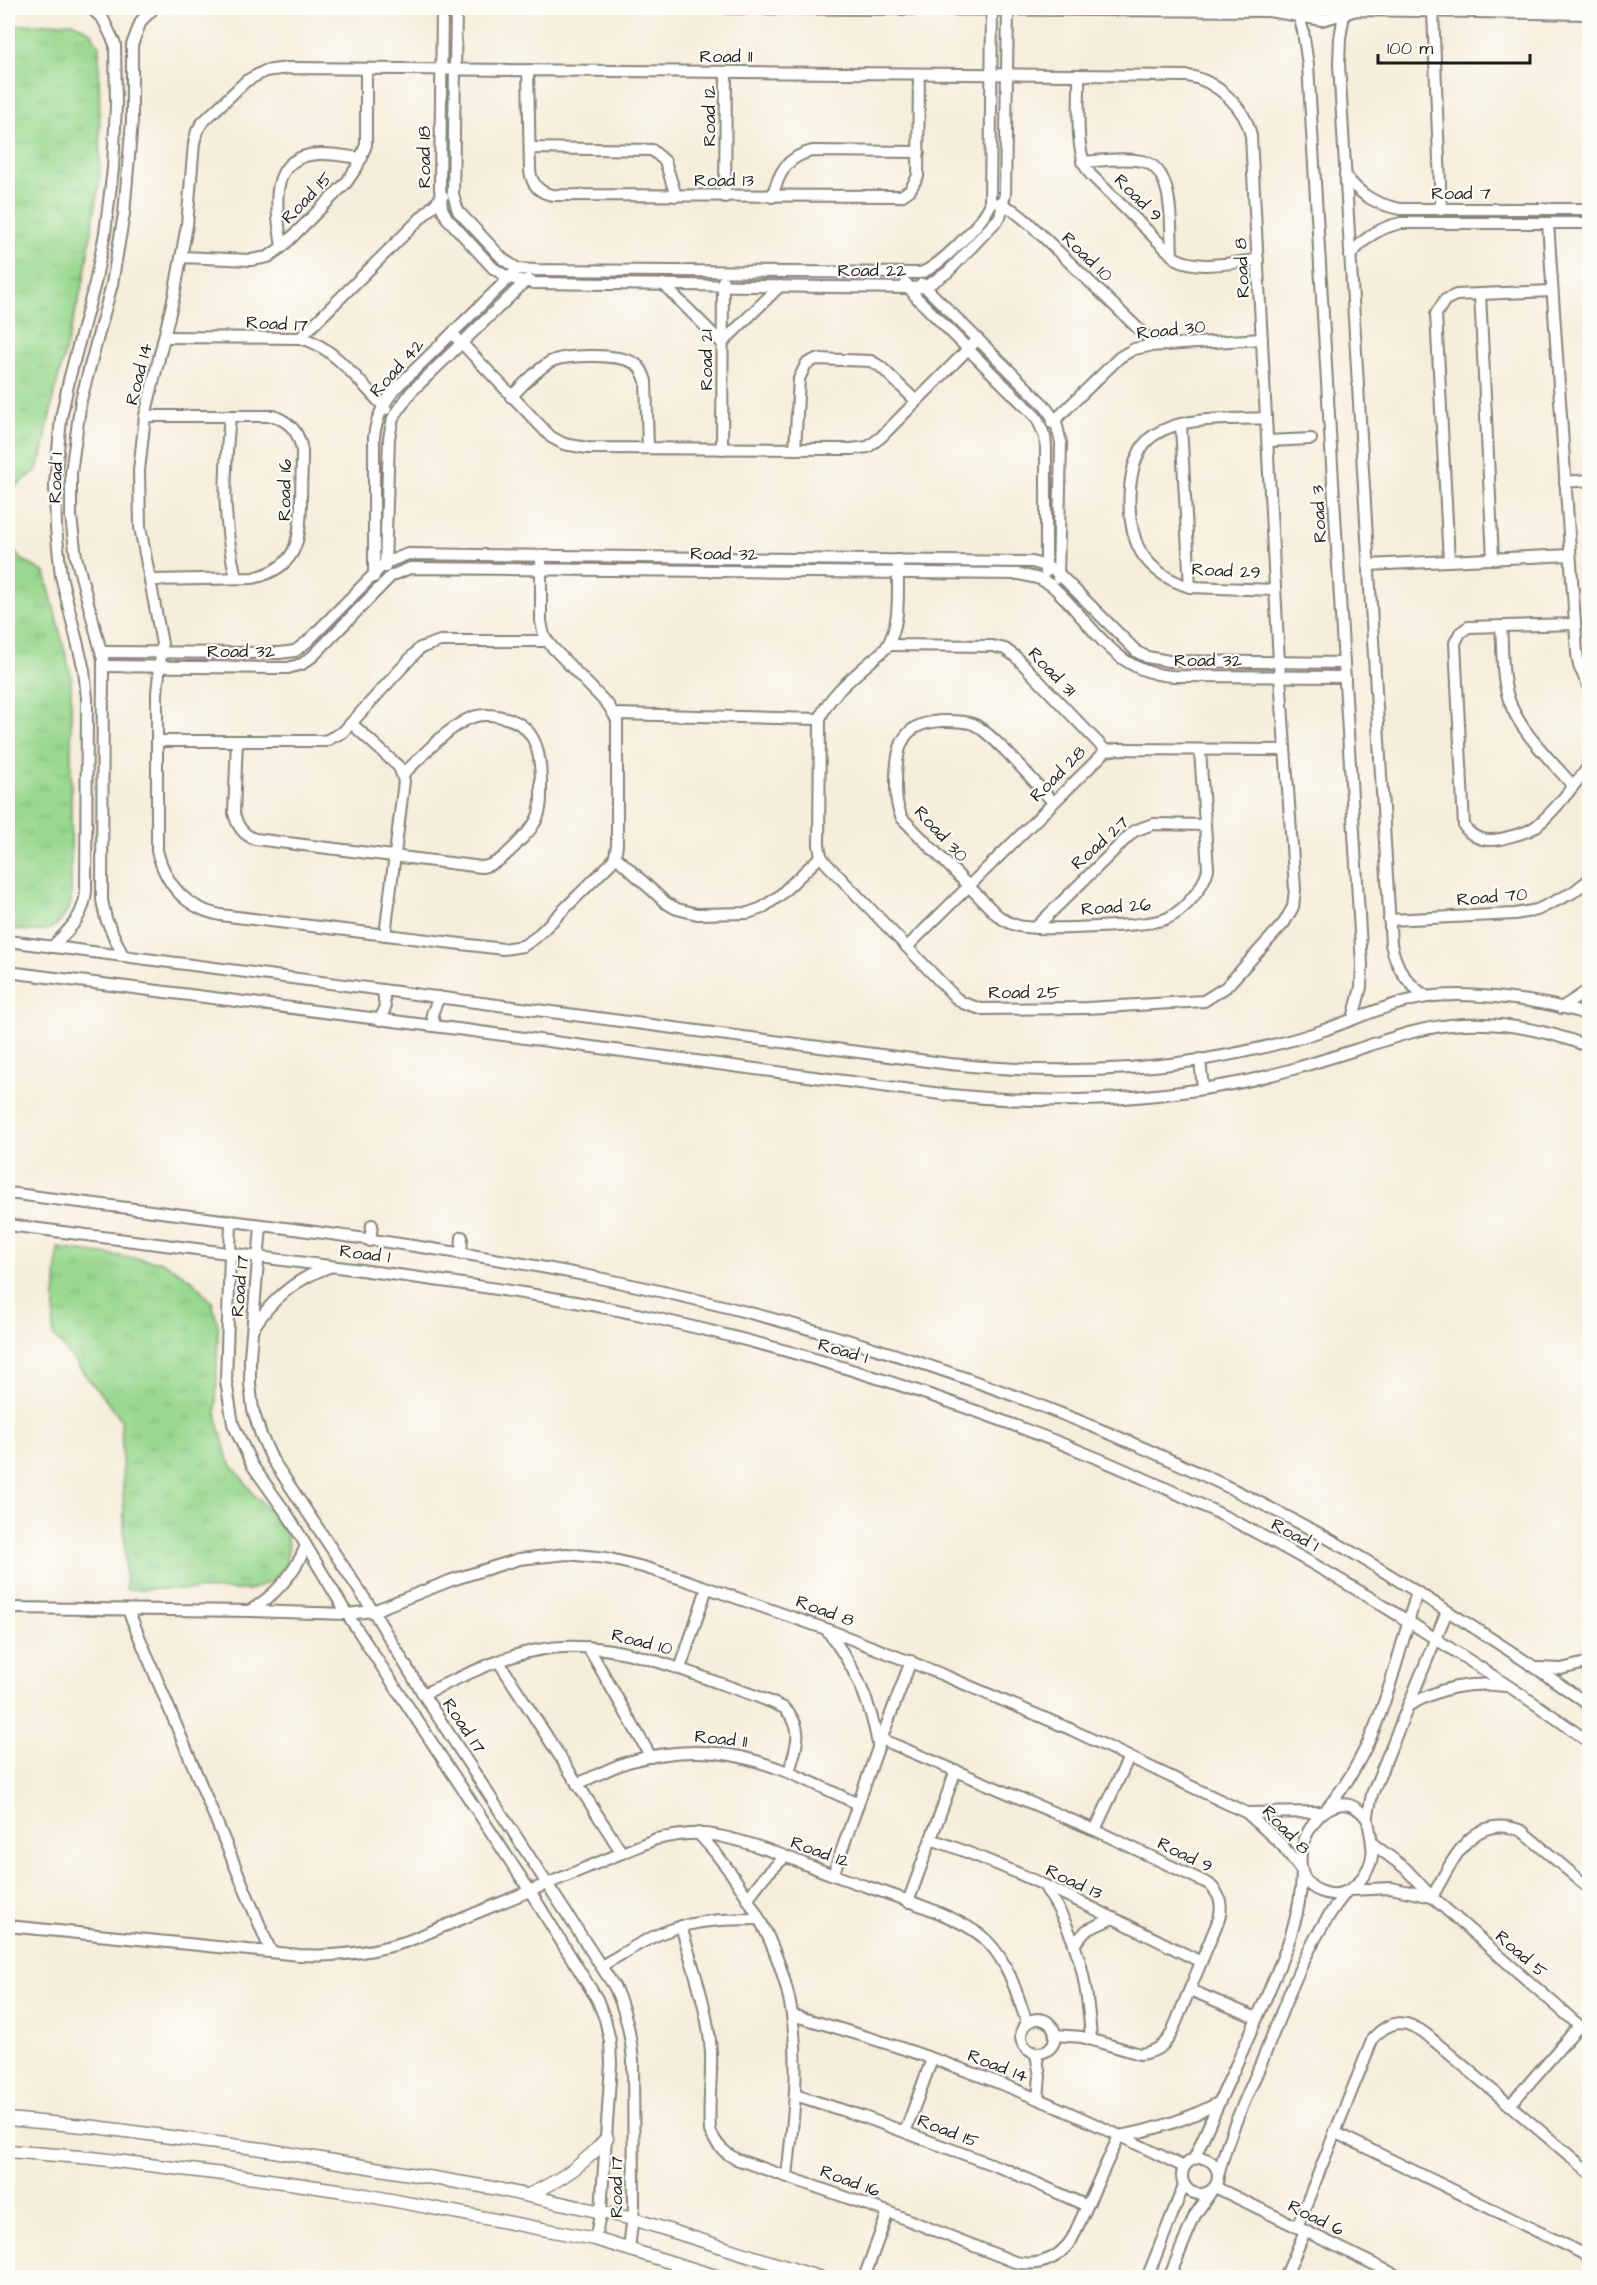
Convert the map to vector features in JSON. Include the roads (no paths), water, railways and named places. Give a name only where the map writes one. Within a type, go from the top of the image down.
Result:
[{"type":"street","name":"Road 1","points":[[51,947],[79,919],[86,891],[87,698],[84,670],[61,576],[56,528],[55,484],[61,418],[95,283],[105,233],[113,169],[116,105],[115,44],[103,19],[91,8]]},
{"type":"street","name":"Road 1","points":[[123,956],[106,919],[102,900],[104,666],[76,557],[71,517],[72,465],[81,400],[112,284],[124,214],[132,121],[132,45],[141,21],[154,8]]},
{"type":"street","name":"Road 18","points":[[442,8],[440,199],[447,218],[493,267],[509,278]]},
{"type":"street","name":"Road 18","points":[[456,8],[454,203],[458,211],[504,260],[518,269]]},
{"type":"street","points":[[726,8],[1297,11],[1322,20],[1345,10],[1590,14]]},
{"type":"street","name":"Road 22","points":[[518,269],[925,272],[936,265],[983,219],[991,200],[992,9]]},
{"type":"street","name":"Road 22","points":[[509,278],[525,282],[925,287],[942,277],[993,227],[1004,205],[1008,10]]},
{"type":"street","points":[[1345,10],[1339,63],[1389,921],[1391,944],[1397,966],[1410,984],[1428,997]]},
{"type":"street","name":"Road 3","points":[[1297,11],[1303,31],[1308,65],[1362,965],[1361,987],[1353,1019]]},
{"type":"street","points":[[1432,11],[1442,209]]},
{"type":"street","name":"Road 11","points":[[225,101],[246,81],[265,71],[288,68],[1007,74],[1199,78],[1209,82],[1230,100]]},
{"type":"street","name":"Road 15","points":[[181,257],[251,260],[268,257],[282,247],[346,183],[362,158],[367,131],[366,69]]},
{"type":"street","name":"Road 13","points":[[528,70],[531,176],[537,187],[547,194],[725,197],[901,196],[915,184],[918,176],[919,74]]},
{"type":"street","name":"Road 12","points":[[725,197],[726,72]]},
{"type":"street","points":[[1079,75],[1082,162],[1133,160],[1145,161],[1155,167],[1163,176],[1167,188],[1172,255]]},
{"type":"street","name":"Road 8","points":[[1230,100],[1246,120],[1251,136],[1279,662]]},
{"type":"street","name":"Road 14","points":[[225,101],[203,122],[194,143],[187,225],[165,337],[145,416],[141,444],[138,499],[142,545],[162,653],[157,693],[157,851],[161,867],[178,893],[190,903],[204,911],[220,915],[503,949],[523,946],[535,938],[611,863],[615,856]]},
{"type":"street","points":[[530,148],[652,150],[669,168],[675,196]]},
{"type":"street","points":[[772,197],[778,176],[784,166],[801,153],[812,151],[919,152]]},
{"type":"street","points":[[282,247],[276,195],[280,177],[287,168],[297,160],[319,154],[362,158]]},
{"type":"street","name":"Road 9","points":[[1082,162],[1091,175],[1172,255],[1183,262],[1192,265],[1258,260]]},
{"type":"street","name":"Road 7","points":[[1345,175],[1368,199],[1384,206],[1400,209],[1590,209]]},
{"type":"street","points":[[300,339],[453,186]]},
{"type":"street","name":"Road 10","points":[[991,200],[1004,205],[1029,224],[1155,345]]},
{"type":"street","name":"Road 7","points":[[1350,256],[1371,234],[1384,227],[1401,223],[1590,223]]},
{"type":"street","points":[[1548,223],[1575,624],[1579,666],[1590,689]]},
{"type":"street","name":"Road 42","points":[[373,594],[374,435],[383,406],[397,387],[518,269]]},
{"type":"street","name":"Road 42","points":[[385,582],[389,438],[394,417],[411,392],[535,270]]},
{"type":"street","name":"Road 21","points":[[722,448],[723,271]]},
{"type":"street","points":[[899,273],[909,288],[1037,418],[1043,431],[1046,447],[1046,582]]},
{"type":"street","points":[[911,273],[1044,405],[1055,420],[1061,443],[1058,591]]},
{"type":"street","points":[[663,284],[722,343],[780,286]]},
{"type":"street","points":[[1449,561],[1436,314],[1440,306],[1450,297],[1552,291]]},
{"type":"street","points":[[1480,294],[1493,559]]},
{"type":"street","points":[[452,333],[539,427],[564,444],[579,448],[860,449],[868,447],[978,339]]},
{"type":"street","name":"Road 17","points":[[165,337],[311,340],[328,351],[394,417]]},
{"type":"street","name":"Road 30","points":[[1043,431],[1120,357],[1134,349],[1155,345],[1262,339]]},
{"type":"street","points":[[511,397],[538,371],[557,359],[586,356],[630,360],[643,372],[646,381],[648,448]]},
{"type":"street","points":[[795,449],[798,379],[806,364],[816,359],[871,361],[881,367],[916,401]]},
{"type":"street","name":"Road 16","points":[[145,416],[274,417],[288,422],[300,439],[302,451],[300,531],[297,546],[290,558],[279,568],[267,575],[253,578],[150,580]]},
{"type":"street","points":[[230,416],[224,489],[225,519],[236,578]]},
{"type":"street","name":"Road 29","points":[[1266,418],[1180,425],[1154,435],[1141,447],[1136,457],[1131,489],[1131,528],[1144,558],[1167,577],[1190,587],[1275,590]]},
{"type":"street","points":[[1180,425],[1190,587]]},
{"type":"street","points":[[1268,441],[1311,439]]},
{"type":"street","points":[[1565,482],[1590,480]]},
{"type":"street","name":"Road 32","points":[[102,652],[280,653],[296,651],[385,563],[408,555],[541,556],[1020,561],[1046,566],[1058,573],[1128,645],[1147,657],[1169,661],[1344,663]]},
{"type":"street","points":[[1368,565],[1570,555]]},
{"type":"street","points":[[541,556],[541,621],[547,641],[615,714],[618,728],[615,856],[666,903],[677,909],[697,914],[748,913],[762,908],[821,856],[819,834],[820,720],[822,712],[834,696],[888,645],[896,621],[898,560]]},
{"type":"street","name":"Road 32","points":[[104,666],[288,668],[302,664],[323,647],[397,572],[411,568],[541,569],[1030,575],[1046,582],[1058,591],[1117,655],[1137,669],[1167,676],[1345,677]]},
{"type":"street","points":[[1575,624],[1468,627],[1460,633],[1455,643],[1464,826],[1475,838],[1492,841],[1532,829],[1590,765]]},
{"type":"street","points":[[1501,626],[1505,687],[1512,708],[1523,727],[1573,786]]},
{"type":"street","points":[[157,741],[325,741],[338,736],[426,645],[440,641],[547,641]]},
{"type":"street","name":"Road 31","points":[[888,645],[992,646],[1005,649],[1016,657],[1106,752]]},
{"type":"street","name":"Road 25","points":[[821,856],[963,1003],[981,1009],[1156,1005],[1204,1001],[1212,998],[1226,987],[1284,923],[1293,907],[1295,889],[1279,662]]},
{"type":"street","points":[[615,714],[820,720]]},
{"type":"street","points":[[237,741],[234,813],[237,823],[250,837],[475,867],[500,861],[532,828],[538,817],[541,800],[541,763],[536,745],[525,729],[504,717],[480,716],[467,719],[403,774]]},
{"type":"street","points":[[351,723],[399,767],[403,774],[404,788],[385,935]]},
{"type":"street","name":"Road 30","points":[[968,887],[906,824],[898,812],[897,752],[903,738],[924,723],[974,724],[990,737],[1053,802]]},
{"type":"street","name":"Road 28","points":[[907,947],[1106,752],[1118,749],[1286,750]]},
{"type":"street","name":"Road 26","points":[[968,887],[1002,919],[1016,926],[1143,922],[1163,920],[1175,914],[1202,884],[1207,874],[1200,750]]},
{"type":"street","name":"Road 27","points":[[1036,927],[1134,831],[1153,824],[1205,825]]},
{"type":"street","name":"Road 70","points":[[1389,921],[1515,914],[1537,910],[1572,893],[1590,879]]},
{"type":"street","points":[[8,941],[974,1066],[1029,1070],[1087,1070],[1200,1059],[1292,1040],[1394,1005],[1428,997],[1495,998],[1562,1008],[1590,1016]]},
{"type":"street","points":[[8,972],[967,1097],[1027,1101],[1096,1100],[1203,1089],[1295,1069],[1423,1029],[1451,1025],[1479,1024],[1540,1031],[1590,1047]]},
{"type":"street","points":[[1562,1008],[1590,989]]},
{"type":"street","points":[[380,1020],[385,1008],[383,990]]},
{"type":"street","points":[[435,1026],[432,1014],[439,997]]},
{"type":"street","points":[[1200,1059],[1203,1089]]},
{"type":"street","name":"Road 1","points":[[8,1193],[461,1254],[586,1276],[661,1292],[828,1334],[946,1371],[1062,1414],[1207,1477],[1318,1533],[1538,1668],[1590,1706]]},
{"type":"street","name":"Road 17","points":[[231,1222],[226,1380],[233,1424],[252,1465],[289,1517],[346,1614],[530,1891],[597,1999],[605,2019],[610,2041],[611,2064],[601,2211],[595,2239]]},
{"type":"street","name":"Road 1","points":[[8,1225],[500,1290],[645,1316],[718,1333],[885,1381],[1028,1432],[1181,1496],[1321,1568],[1408,1620],[1510,1686],[1590,1743]]},
{"type":"street","points":[[370,1241],[372,1225]]},
{"type":"street","name":"Road 17","points":[[261,1226],[250,1383],[253,1410],[272,1459],[602,1966],[622,2004],[632,2042],[633,2219],[629,2249]]},
{"type":"street","points":[[461,1254],[462,1237]]},
{"type":"street","points":[[253,1330],[264,1312],[294,1283],[331,1266]]},
{"type":"street","points":[[251,1611],[285,1583],[306,1546]]},
{"type":"street","name":"Road 8","points":[[8,1608],[346,1614],[373,1611],[519,1559],[567,1554],[606,1558],[643,1567],[826,1629],[1032,1713],[1247,1813],[1276,1840],[1301,1871]]},
{"type":"street","points":[[680,1669],[707,1588]]},
{"type":"street","points":[[1147,2277],[1184,2186],[1182,2176],[1184,2167],[1194,2159],[1257,2018],[1295,1925],[1305,1839],[1316,1820],[1350,1778],[1379,1721],[1392,1684],[1416,1592]]},
{"type":"street","points":[[128,1610],[272,1952]]},
{"type":"street","points":[[1368,1820],[1377,1782],[1447,1611]]},
{"type":"street","points":[[826,1629],[856,1671],[869,1703],[880,1742]]},
{"type":"street","name":"Road 10","points":[[423,1694],[499,1662],[535,1650],[552,1647],[588,1647],[635,1655],[680,1669],[784,1708],[793,1716],[798,1726],[798,1738],[789,1772]]},
{"type":"street","points":[[588,1647],[651,1756]]},
{"type":"street","points":[[499,1662],[622,1854]]},
{"type":"street","points":[[833,1875],[911,1662]]},
{"type":"street","points":[[1538,1668],[1561,1669],[1590,1662]]},
{"type":"street","points":[[1408,1707],[1431,1694],[1457,1686],[1484,1684],[1510,1686]]},
{"type":"street","name":"Road 9","points":[[880,1742],[956,1770],[1095,1830],[1209,1884],[1215,1889],[1221,1903],[1221,1911],[1202,1962],[1168,2039],[1156,2050],[1140,2054],[1132,2053],[1073,2035],[1055,2035]]},
{"type":"street","name":"Road 11","points":[[577,1784],[626,1763],[651,1756],[676,1752],[722,1753],[762,1762],[789,1772],[858,1804]]},
{"type":"street","points":[[1095,1830],[1129,1757]]},
{"type":"street","points":[[908,1902],[956,1770]]},
{"type":"street","points":[[1169,2277],[1195,2215],[1214,2189],[1231,2135],[1307,1954],[1324,1921],[1367,1870],[1373,1844],[1368,1820],[1363,1813],[1349,1805],[1333,1806],[1324,1811]]},
{"type":"street","name":"Road 8","points":[[1247,1813],[1324,1811]]},
{"type":"street","points":[[1432,1897],[1467,1840],[1495,1825],[1509,1826],[1522,1831],[1590,1889]]},
{"type":"street","points":[[698,1833],[726,1864],[758,1919],[779,1966],[792,2015],[795,2041],[795,2095],[787,2176]]},
{"type":"street","name":"Road 12","points":[[8,1926],[272,1952],[327,1956],[355,1955],[408,1941],[656,1839],[698,1833],[733,1839],[785,1857],[969,1927],[986,1940],[999,1955],[1008,1972],[1027,2023]]},
{"type":"street","name":"Road 13","points":[[931,1839],[967,1852],[1046,1887],[1202,1962]]},
{"type":"street","name":"Road 5","points":[[1373,1844],[1405,1868],[1432,1897],[1590,2035]]},
{"type":"street","points":[[747,1899],[764,1877],[785,1857]]},
{"type":"street","points":[[1301,1871],[1310,1885],[1317,1890],[1327,1893],[1348,1891]]},
{"type":"street","points":[[1046,1887],[1075,1943],[1085,1981],[1090,2039]]},
{"type":"street","name":"Road 5","points":[[1348,1891],[1391,1888],[1432,1897]]},
{"type":"street","points":[[1075,1943],[1095,1924],[1113,1918]]},
{"type":"street","points":[[602,1966],[651,1937],[681,1926],[715,1920],[758,1919]]},
{"type":"street","name":"Road 16","points":[[681,1926],[708,2026],[711,2053],[710,2131],[724,2152],[736,2159],[888,2212],[1015,2262],[1036,2264],[1048,2261],[1065,2249],[1119,2136]]},
{"type":"street","points":[[1190,1990],[1257,2018]]},
{"type":"street","name":"Road 14","points":[[792,2015],[932,2059],[1038,2099],[1184,2167]]},
{"type":"street","points":[[1042,2019],[1051,2025],[1055,2035],[1052,2046],[1047,2051],[1036,2054],[1030,2052],[1022,2044],[1020,2032],[1027,2023],[1042,2019]]},
{"type":"street","points":[[1286,2277],[1334,2132],[1373,2038],[1381,2029],[1392,2024],[1403,2023],[1415,2026],[1590,2173]]},
{"type":"street","points":[[1510,2105],[1579,2026]]},
{"type":"street","points":[[1036,2054],[1040,2076],[1038,2099]]},
{"type":"street","points":[[905,2132],[932,2059]]},
{"type":"street","name":"Road 15","points":[[795,2095],[840,2108],[1034,2181],[1087,2206]]},
{"type":"street","points":[[1119,2136],[1170,2124],[1218,2103]]},
{"type":"street","points":[[8,2119],[95,2127],[262,2149],[528,2195],[633,2219],[821,2277]]},
{"type":"street","points":[[1334,2132],[1590,2257]]},
{"type":"street","points":[[528,2195],[564,2177],[580,2166],[607,2138]]},
{"type":"street","points":[[8,2151],[92,2158],[344,2191],[595,2239],[722,2277]]},
{"type":"street","points":[[1194,2159],[1207,2159],[1215,2164],[1219,2173]]},
{"type":"street","points":[[1184,2186],[1199,2195],[1214,2189]]},
{"type":"street","name":"Road 6","points":[[1214,2189],[1401,2277]]},
{"type":"street","points":[[864,2277],[888,2212]]}]
